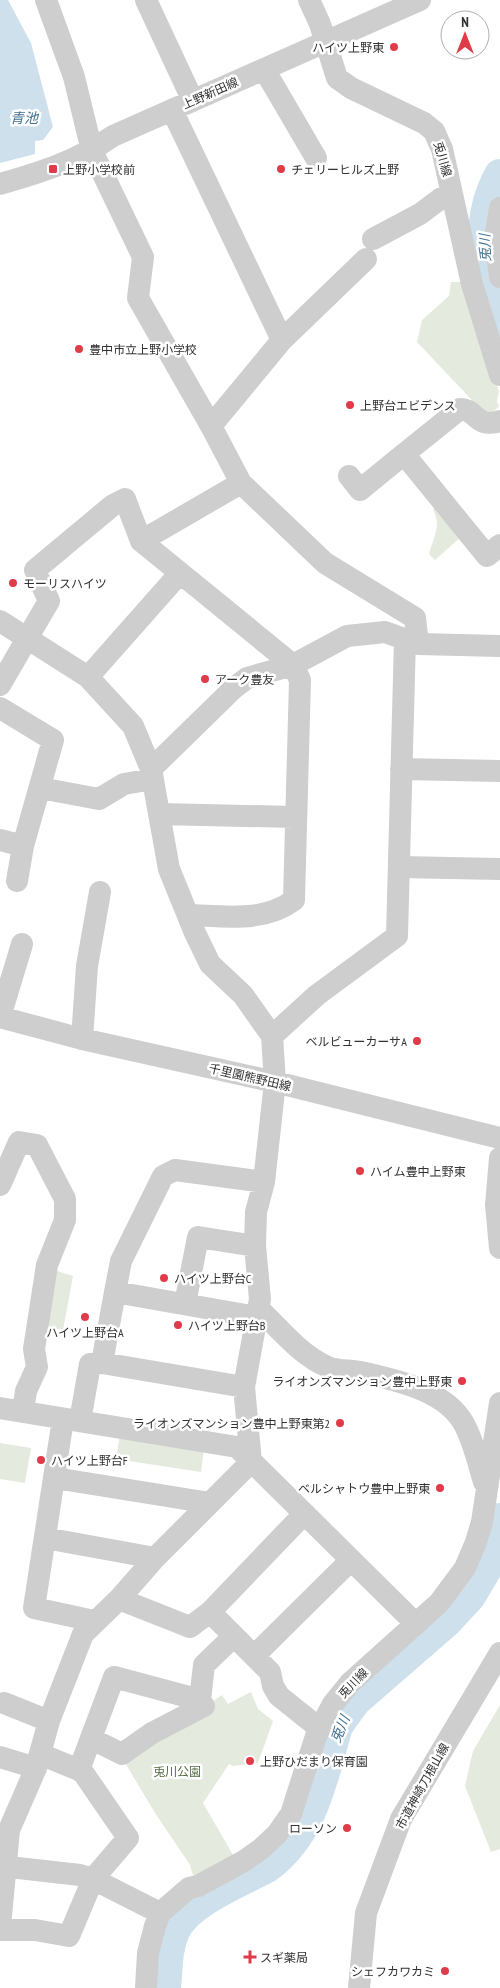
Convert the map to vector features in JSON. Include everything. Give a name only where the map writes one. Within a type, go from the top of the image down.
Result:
[{"type":"street","points":[[46,0],[74,77],[92,151],[143,257],[138,298],[211,426],[241,484],[325,563],[416,618],[403,638]]},
{"type":"street","points":[[146,0],[193,101]]},
{"type":"street","name":"兎川線","points":[[309,0],[320,24],[334,72],[339,81],[424,123],[434,130],[442,149],[472,284],[500,375]]},
{"type":"street","name":"上野新田線","points":[[0,184],[53,169],[92,151],[113,136],[420,0]]},
{"type":"street","points":[[264,69],[316,158]]},
{"type":"street","points":[[172,110],[282,340]]},
{"type":"street","points":[[211,426],[282,340],[369,249],[440,199],[452,194]]},
{"type":"street","points":[[500,208],[496,224],[495,242],[500,276]]},
{"type":"street","points":[[349,476],[360,490],[460,408],[468,410],[482,422],[500,421]]},
{"type":"street","points":[[404,454],[487,556],[500,545]]},
{"type":"street","points":[[141,541],[241,484]]},
{"type":"street","points":[[0,685],[49,601],[35,570],[113,505],[125,500],[141,541],[293,665],[300,680],[294,818],[294,900],[282,909],[248,917],[188,915]]},
{"type":"street","points":[[88,677],[180,573]]},
{"type":"street","points":[[272,1036],[317,995],[397,936],[403,638],[390,602]]},
{"type":"street","points":[[0,621],[88,677],[133,726],[152,774],[170,869],[188,915],[210,964],[244,995],[272,1036],[275,1082],[264,1182],[256,1212],[255,1246],[260,1299],[244,1387],[251,1462],[155,1558],[83,1634],[49,1721],[38,1761],[10,1830],[2,1866],[0,1928],[35,1930],[69,1936],[93,1879],[128,1838],[84,1774],[79,1770],[38,1761],[0,1757]]},
{"type":"street","points":[[40,788],[99,799],[124,784],[152,774],[234,688],[247,678],[293,665],[347,636],[403,638],[500,646]]},
{"type":"street","points":[[0,708],[53,740],[23,846],[17,881]]},
{"type":"street","points":[[401,769],[500,771]]},
{"type":"street","points":[[159,814],[294,818]]},
{"type":"street","points":[[0,840],[23,846]]},
{"type":"street","points":[[399,867],[500,869]]},
{"type":"street","points":[[82,1039],[87,966],[100,892]]},
{"type":"street","points":[[0,1017],[22,944]]},
{"type":"street","name":"千里園熊野田線","points":[[0,1017],[82,1039],[275,1082],[500,1138]]},
{"type":"street","points":[[0,1185],[18,1142],[37,1145],[65,1199],[65,1220],[47,1264],[34,1349],[37,1367],[26,1391],[23,1410]]},
{"type":"street","points":[[500,1158],[496,1205],[500,1248]]},
{"type":"street","points":[[102,1362],[121,1261],[163,1176],[175,1170],[264,1182]]},
{"type":"street","points":[[185,1304],[198,1237],[255,1246]]},
{"type":"street","points":[[114,1292],[185,1304],[257,1312],[312,1360],[337,1370],[362,1372],[395,1380],[425,1392],[445,1403],[458,1416],[468,1431],[494,1492]]},
{"type":"street","points":[[94,1621],[34,1608],[55,1478],[71,1420],[90,1364],[102,1362],[244,1387]]},
{"type":"street","name":"兎川線","points":[[160,1913],[189,1888],[198,1886],[249,1858],[277,1834],[291,1814],[296,1802],[319,1728],[345,1688],[439,1603],[465,1568],[494,1492],[500,1403]]},
{"type":"street","points":[[0,1408],[23,1410],[71,1420],[237,1447],[416,1624]]},
{"type":"street","points":[[55,1478],[210,1504]]},
{"type":"street","points":[[119,1598],[190,1627],[210,1612],[304,1514]]},
{"type":"street","points":[[45,1538],[155,1558]]},
{"type":"street","points":[[255,1655],[351,1560]]},
{"type":"street","points":[[210,1612],[270,1672],[273,1686],[279,1696],[319,1728]]},
{"type":"street","points":[[92,1739],[122,1754],[152,1733],[204,1706],[200,1700],[204,1665],[234,1636]]},
{"type":"street","name":"市道神崎刀根山線","points":[[359,1988],[366,1913],[401,1819],[500,1653]]},
{"type":"street","points":[[79,1770],[114,1677],[200,1700]]},
{"type":"street","points":[[1,1704],[49,1721]]},
{"type":"street","points":[[2,1866],[80,1875],[93,1879],[160,1913],[148,1953],[146,1988]]},
{"type":"green space","points":[[451,282],[467,282],[499,392],[497,401],[499,406],[490,415],[486,415],[417,342],[422,320],[449,296]]},
{"type":"green space","points":[[437,506],[462,536],[435,560],[429,554],[437,527],[436,516],[433,510]]},
{"type":"green space","points":[[54,1270],[73,1276],[63,1330],[45,1327]]},
{"type":"green space","points":[[120,1434],[204,1449],[201,1472],[116,1459]]},
{"type":"green space","points":[[0,1443],[31,1448],[25,1483],[0,1479]]},
{"type":"green space","name":"兎川公園","points":[[251,1692],[258,1709],[273,1721],[258,1763],[233,1766],[229,1764],[203,1803],[233,1855],[194,1879],[190,1865],[155,1813],[124,1761],[222,1695],[228,1704]]},
{"type":"green space","points":[[500,1705],[500,1849],[491,1852],[465,1786],[473,1751]]},
{"type":"water","name":"青池","points":[[0,0],[8,0],[31,43],[53,127],[43,140],[35,141],[35,154],[0,163]]},
{"type":"waterway","name":"兎川","points":[[500,175],[492,193],[484,229],[486,266],[500,321]]},
{"type":"waterway","name":"兎川","points":[[165,1988],[170,1945],[174,1931],[181,1921],[202,1902],[267,1867],[283,1853],[295,1838],[314,1803],[337,1726],[355,1701],[447,1621],[470,1596],[487,1567],[500,1519]]},
{"type":"place","name":"ハイツ上野東","points":[[394,47]]},
{"type":"place","name":"上野小学校前","points":[[53,169]]},
{"type":"place","name":"チェリーヒルズ上野","points":[[281,169]]},
{"type":"place","name":"豊中市立上野小学校","points":[[79,349]]},
{"type":"place","name":"上野台エビデンス","points":[[350,405]]},
{"type":"place","name":"モーリスハイツ","points":[[13,583]]},
{"type":"place","name":"アーク豊友","points":[[205,679]]},
{"type":"place","name":"ベルビューカーサA","points":[[417,1041]]},
{"type":"place","name":"ハイム豊中上野東","points":[[360,1171]]},
{"type":"place","name":"ハイツ上野台C","points":[[164,1278]]},
{"type":"place","name":"ハイツ上野台A","points":[[85,1317]]},
{"type":"place","name":"ハイツ上野台B","points":[[178,1325]]},
{"type":"place","name":"ライオンズマンション豊中上野東","points":[[462,1381]]},
{"type":"place","name":"ライオンズマンション豊中上野東第2","points":[[340,1423]]},
{"type":"place","name":"ハイツ上野台F","points":[[41,1460]]},
{"type":"place","name":"ベルシャトウ豊中上野東","points":[[440,1488]]},
{"type":"place","name":"上野ひだまり保育園","points":[[250,1761]]},
{"type":"place","name":"ローソン","points":[[347,1828]]},
{"type":"place","name":"スギ薬局","points":[[250,1957]]},
{"type":"place","name":"シェフカワカミ","points":[[445,1971]]}]
